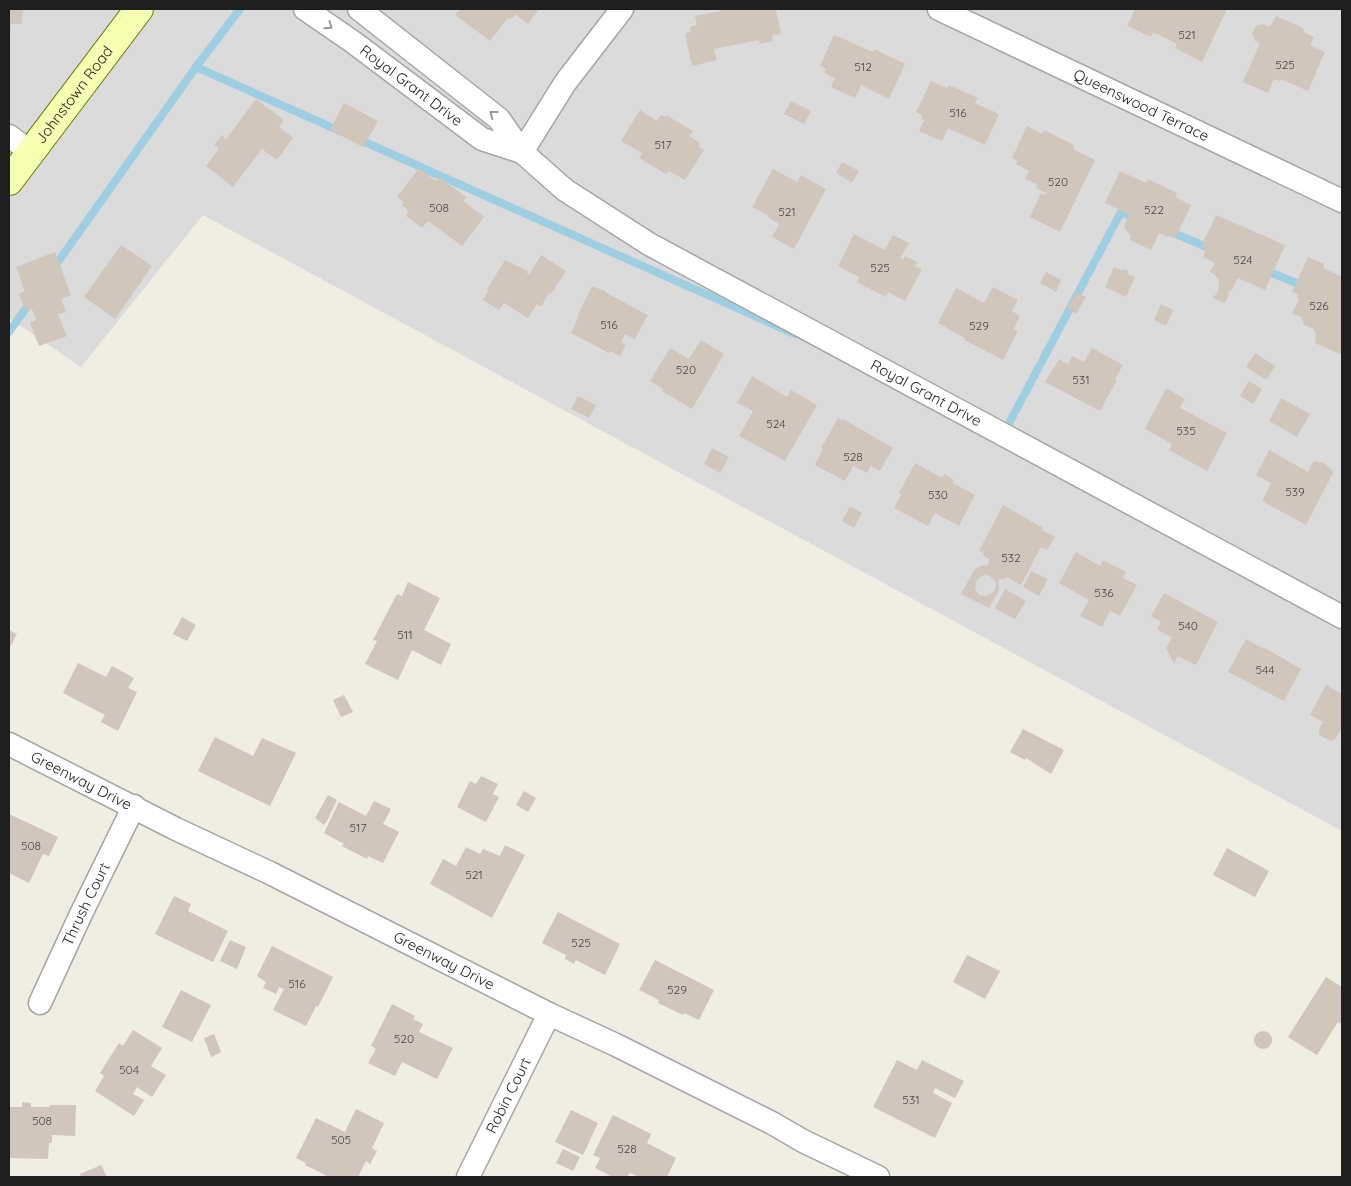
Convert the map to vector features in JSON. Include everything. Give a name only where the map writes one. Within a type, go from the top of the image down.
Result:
[{"type":"main road","name":"Johnstown Road","points":[[9,181],[139,9]]},
{"type":"street","name":"Royal Grant Drive","points":[[305,9],[353,42],[482,138],[522,152]]},
{"type":"street","name":"Royal Grant Drive","points":[[359,9],[499,119],[522,152],[565,190],[649,244],[1342,617]]},
{"type":"street","points":[[522,152],[565,83],[622,9]]},
{"type":"street","name":"Queenswood Terrace","points":[[939,9],[1342,201]]},
{"type":"street","points":[[9,136],[31,152]]},
{"type":"street","name":"Greenway Drive","points":[[9,744],[176,829],[270,873],[878,1177]]},
{"type":"street","name":"Thrush Court","points":[[40,1004],[81,914],[134,806]]},
{"type":"street","name":"Robin Court","points":[[468,1177],[549,1014]]},
{"type":"shaded area","points":[[9,9],[1342,9],[1342,831],[203,215],[81,367],[9,318]]},
{"type":"building","points":[[9,9],[23,9],[22,24],[11,24],[10,35],[9,35]]},
{"type":"building","points":[[460,9],[539,9],[528,24],[515,14],[510,20],[508,18],[490,41],[455,15]]},
{"type":"building","points":[[721,9],[776,9],[781,34],[772,35],[773,41],[760,44],[759,40],[714,49],[717,60],[692,66],[685,33],[691,32],[690,27],[697,25],[695,16],[721,11]]},
{"type":"building","points":[[1135,9],[1227,9],[1202,62],[1175,48],[1177,44],[1153,32],[1151,37],[1127,26]]},
{"type":"building","points":[[1276,16],[1303,28],[1304,32],[1314,37],[1310,45],[1325,52],[1308,91],[1281,79],[1280,81],[1274,79],[1268,93],[1243,82],[1260,43],[1255,41],[1252,34],[1256,26],[1263,24],[1268,27],[1269,25],[1271,26]]},
{"type":"building","points":[[834,35],[873,52],[874,49],[905,64],[889,99],[861,85],[855,98],[831,87],[835,78],[824,72],[826,69],[820,66]]},
{"type":"building","points":[[931,81],[947,88],[949,85],[978,98],[975,103],[999,114],[985,145],[948,128],[942,141],[919,131],[924,120],[921,119],[922,115],[916,112]]},
{"type":"building","points":[[256,99],[284,120],[279,127],[293,138],[277,160],[262,149],[233,187],[206,166],[219,148],[214,145],[222,135],[226,139]]},
{"type":"building","points":[[791,101],[811,111],[804,124],[784,114]]},
{"type":"building","points":[[344,103],[378,121],[363,147],[330,130]]},
{"type":"building","points":[[640,110],[657,121],[661,115],[665,117],[666,115],[693,131],[689,136],[700,143],[698,146],[704,150],[685,180],[669,171],[666,174],[639,158],[642,153],[621,141]]},
{"type":"building","points":[[1027,126],[1042,134],[1044,130],[1074,145],[1073,149],[1095,160],[1060,232],[1030,217],[1041,193],[1045,195],[1046,193],[1036,188],[1037,184],[1025,179],[1029,171],[1016,164],[1018,161],[1012,158]]},
{"type":"building","points":[[842,162],[859,171],[852,183],[836,173]]},
{"type":"building","points":[[419,168],[436,181],[439,177],[466,197],[463,201],[484,217],[462,246],[428,221],[422,228],[406,216],[409,211],[402,205],[404,202],[397,197]]},
{"type":"building","points":[[773,169],[797,182],[801,175],[826,189],[794,249],[772,237],[779,224],[752,207]]},
{"type":"building","points":[[1120,171],[1146,183],[1148,179],[1177,193],[1175,197],[1191,205],[1176,237],[1169,234],[1168,237],[1159,233],[1151,250],[1130,240],[1130,235],[1124,227],[1129,215],[1105,203]]},
{"type":"building","points":[[1216,215],[1285,245],[1265,290],[1238,278],[1232,290],[1228,292],[1229,295],[1225,303],[1213,298],[1218,291],[1219,280],[1210,272],[1215,263],[1203,257],[1206,249],[1201,247]]},
{"type":"building","points":[[854,234],[885,250],[893,235],[909,243],[900,258],[903,260],[905,256],[917,262],[915,266],[922,269],[905,301],[888,292],[886,297],[857,282],[859,277],[838,266]]},
{"type":"building","points":[[121,245],[152,266],[115,319],[84,297]]},
{"type":"building","points":[[55,252],[71,295],[61,299],[66,312],[58,314],[67,336],[39,346],[30,323],[36,320],[32,309],[26,311],[19,294],[25,291],[16,267]]},
{"type":"building","points":[[541,255],[566,271],[541,307],[537,304],[528,318],[504,303],[499,310],[483,300],[489,290],[487,289],[505,260],[528,271],[527,274],[529,275]]},
{"type":"building","points":[[1308,257],[1324,264],[1323,268],[1342,277],[1342,355],[1315,343],[1314,329],[1304,325],[1301,317],[1292,313],[1299,299],[1297,298],[1298,294],[1292,292]]},
{"type":"building","points":[[1114,267],[1128,271],[1127,274],[1135,277],[1126,297],[1105,287]]},
{"type":"building","points":[[1046,272],[1061,280],[1056,292],[1040,283]]},
{"type":"building","points":[[592,286],[607,292],[648,315],[635,339],[625,334],[621,342],[626,345],[620,356],[610,351],[609,353],[571,333]]},
{"type":"building","points":[[993,287],[1018,300],[1012,311],[1020,316],[1014,329],[1018,331],[1003,360],[964,340],[965,338],[938,323],[956,288],[984,303]]},
{"type":"building","points":[[1077,292],[1086,297],[1076,314],[1067,308]]},
{"type":"building","points":[[1161,304],[1173,310],[1166,326],[1154,320]]},
{"type":"building","points":[[701,340],[724,354],[692,409],[662,391],[663,389],[650,381],[670,348],[689,359]]},
{"type":"building","points":[[1092,348],[1123,365],[1100,411],[1045,382],[1059,359],[1068,364],[1072,356],[1084,362]]},
{"type":"building","points":[[1255,353],[1275,366],[1266,380],[1246,367]]},
{"type":"building","points":[[752,376],[787,397],[791,390],[817,405],[785,461],[739,436],[753,411],[737,403]]},
{"type":"building","points":[[1249,381],[1262,389],[1253,404],[1240,396]]},
{"type":"building","points":[[1166,388],[1185,399],[1180,408],[1227,433],[1207,471],[1169,450],[1172,444],[1145,429]]},
{"type":"building","points":[[578,396],[596,405],[589,418],[571,409]]},
{"type":"building","points":[[1281,398],[1310,414],[1297,437],[1269,421]]},
{"type":"building","points":[[838,418],[843,419],[893,448],[880,471],[871,466],[867,473],[853,466],[845,481],[815,465],[823,449],[821,448]]},
{"type":"building","points":[[712,448],[729,457],[720,473],[704,464]]},
{"type":"building","points":[[1269,450],[1308,472],[1313,462],[1316,461],[1322,462],[1332,470],[1333,473],[1306,525],[1262,501],[1271,483],[1256,475]]},
{"type":"building","points":[[915,463],[942,478],[944,474],[954,480],[953,483],[975,495],[959,526],[935,513],[928,526],[894,508],[901,494],[899,493]]},
{"type":"building","points":[[1003,505],[1055,537],[1047,550],[1041,547],[1021,585],[1006,577],[1004,580],[999,578],[999,590],[989,608],[961,594],[975,569],[984,565],[987,566],[990,560],[984,556],[983,552],[979,551]],"holes":[[[985,575],[990,576],[995,581],[996,587],[994,592],[986,596],[980,595],[975,587],[977,580]]]},
{"type":"building","points":[[850,506],[862,513],[854,528],[842,521]]},
{"type":"building","points":[[1076,552],[1100,566],[1103,560],[1126,572],[1123,578],[1137,585],[1120,616],[1110,611],[1102,627],[1080,616],[1089,600],[1059,583]]},
{"type":"building","points":[[1031,571],[1048,579],[1039,596],[1023,587]]},
{"type":"building","points":[[408,582],[440,598],[424,630],[451,644],[441,665],[412,650],[398,680],[365,664],[377,641],[373,640],[397,594],[402,596]]},
{"type":"building","points":[[1005,589],[1026,601],[1015,619],[995,608]]},
{"type":"building","points":[[1164,593],[1218,622],[1196,665],[1178,656],[1174,664],[1166,648],[1172,638],[1157,629],[1161,622],[1151,616]]},
{"type":"building","points":[[182,617],[196,625],[187,641],[173,634]]},
{"type":"building","points":[[9,630],[17,634],[9,649]]},
{"type":"building","points":[[1246,639],[1301,669],[1284,701],[1228,672]]},
{"type":"building","points":[[78,663],[106,677],[112,666],[134,678],[128,688],[137,692],[118,731],[101,722],[105,715],[63,693]]},
{"type":"building","points":[[1326,685],[1342,694],[1342,732],[1340,731],[1335,739],[1331,741],[1319,735],[1323,722],[1310,715]]},
{"type":"building","points":[[344,695],[353,712],[341,717],[333,700]]},
{"type":"building","points":[[1023,729],[1064,750],[1051,774],[1026,758],[1025,760],[1010,752]]},
{"type":"building","points":[[215,737],[253,756],[262,738],[296,753],[270,806],[198,771]]},
{"type":"building","points":[[481,776],[498,784],[493,794],[499,797],[486,822],[457,807],[470,781],[476,784]]},
{"type":"building","points":[[524,791],[536,798],[528,812],[516,805]]},
{"type":"building","points":[[328,795],[337,800],[324,825],[315,818]]},
{"type":"building","points":[[374,801],[391,809],[383,824],[399,832],[383,863],[368,856],[367,859],[342,846],[344,844],[324,833],[339,802],[366,816]]},
{"type":"building","points":[[9,814],[58,837],[49,856],[43,854],[29,883],[9,873]]},
{"type":"building","points":[[505,845],[525,855],[492,918],[430,884],[443,859],[456,866],[466,847],[480,854],[483,849],[500,856]]},
{"type":"building","points":[[1227,848],[1269,871],[1255,897],[1213,875]]},
{"type":"building","points":[[174,896],[191,904],[188,911],[228,931],[213,962],[155,934]]},
{"type":"building","points":[[558,912],[620,944],[605,975],[576,960],[574,964],[565,959],[566,955],[542,943]]},
{"type":"building","points":[[230,940],[246,947],[237,969],[220,961]]},
{"type":"building","points":[[272,946],[333,977],[306,1026],[273,1010],[284,989],[279,987],[276,994],[263,988],[266,982],[257,976]]},
{"type":"building","points":[[967,955],[1000,971],[985,999],[953,982]]},
{"type":"building","points":[[655,960],[714,990],[699,1020],[684,1013],[683,1015],[658,1003],[659,1000],[639,990]]},
{"type":"building","points":[[1326,977],[1342,987],[1342,1021],[1340,1024],[1338,1022],[1317,1055],[1288,1037]]},
{"type":"building","points":[[181,990],[211,1005],[192,1042],[162,1027]]},
{"type":"building","points":[[392,1004],[415,1016],[413,1019],[423,1024],[419,1032],[453,1048],[437,1079],[402,1062],[395,1076],[368,1063],[376,1049],[371,1046]]},
{"type":"building","points":[[133,1030],[162,1048],[151,1066],[166,1075],[152,1097],[137,1087],[133,1094],[144,1100],[134,1116],[95,1091],[104,1076],[100,1073],[119,1043],[123,1046]]},
{"type":"building","points":[[1263,1031],[1269,1034],[1272,1040],[1269,1046],[1263,1049],[1257,1046],[1254,1040],[1257,1034]]},
{"type":"building","points":[[214,1034],[221,1052],[211,1057],[204,1038]]},
{"type":"building","points":[[897,1060],[917,1070],[922,1060],[964,1081],[955,1098],[935,1088],[933,1093],[952,1103],[935,1138],[873,1107]]},
{"type":"building","points":[[22,1102],[31,1103],[31,1107],[76,1105],[75,1136],[52,1135],[52,1143],[49,1143],[48,1159],[9,1158],[9,1107],[22,1107]]},
{"type":"building","points":[[356,1109],[384,1123],[372,1148],[377,1151],[370,1164],[366,1161],[358,1177],[329,1177],[305,1165],[306,1163],[296,1158],[316,1118],[345,1132]]},
{"type":"building","points":[[571,1110],[598,1123],[583,1155],[555,1142]]},
{"type":"building","points":[[613,1115],[651,1134],[647,1143],[676,1158],[667,1177],[639,1177],[630,1173],[627,1177],[613,1177],[595,1168],[600,1158],[593,1155]]},
{"type":"building","points":[[563,1149],[580,1157],[573,1171],[556,1163]]},
{"type":"building","points":[[101,1165],[107,1177],[81,1177],[80,1174]]},
{"type":"waterway","points":[[53,269],[196,67],[240,9]]},
{"type":"waterway","points":[[196,67],[340,131]]},
{"type":"waterway","points":[[358,139],[795,334]]},
{"type":"waterway","points":[[1006,429],[1121,212],[1137,219]]},
{"type":"waterway","points":[[1169,231],[1211,249]]},
{"type":"waterway","points":[[1264,270],[1304,286]]},
{"type":"waterway","points":[[9,332],[31,301]]}]
